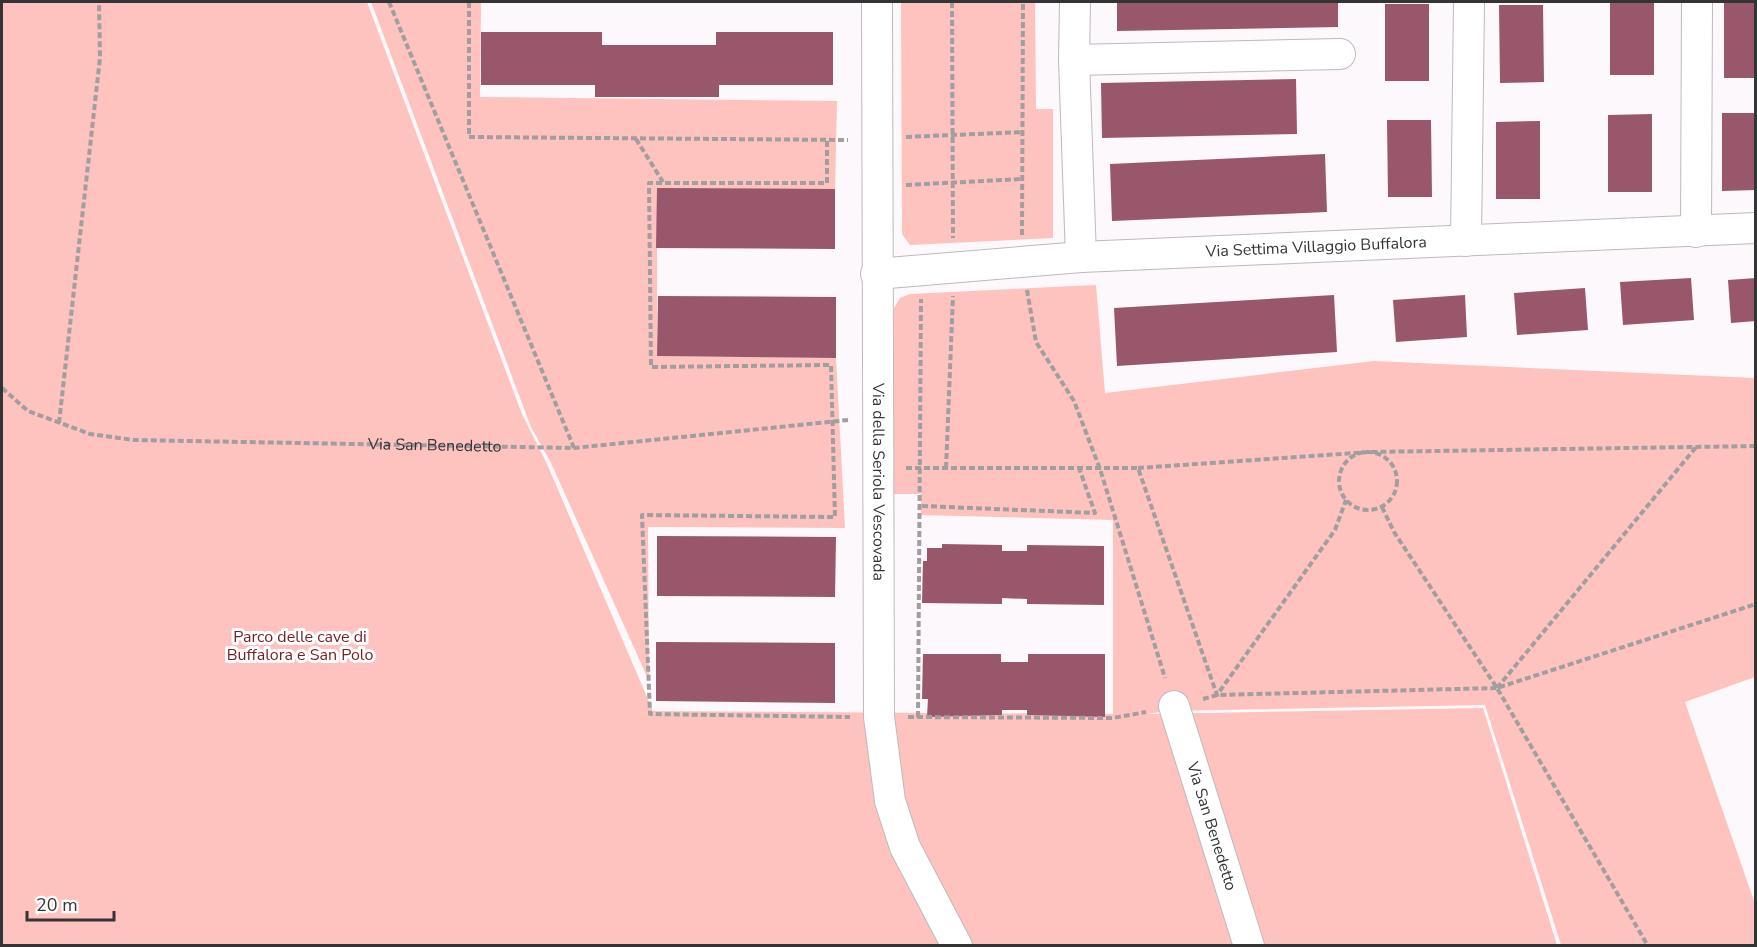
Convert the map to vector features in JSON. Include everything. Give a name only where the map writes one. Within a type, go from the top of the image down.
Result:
[{"type":"street","name":"Via della Seriola Vescovada","points":[[877,2],[875,138],[879,469],[892,717],[890,801],[905,847],[957,945]]},
{"type":"street","points":[[1075,2],[1074,60],[1081,257]]},
{"type":"street","points":[[1466,241],[1469,2]]},
{"type":"street","points":[[1696,232],[1698,2]]},
{"type":"street","points":[[1074,60],[1340,54]]},
{"type":"street","name":"Via Settima Villaggio Buffalora","points":[[876,274],[954,270],[1021,280],[1081,257],[1755,228]]},
{"type":"street","name":"Via San Benedetto","points":[[1174,706],[1249,945]]},
{"type":"path","points":[[59,423],[100,58],[99,2]]},
{"type":"path","points":[[389,2],[573,448]]},
{"type":"path","points":[[469,2],[470,137],[827,141],[1023,132]]},
{"type":"path","points":[[946,468],[954,270],[952,2]]},
{"type":"path","points":[[1023,2],[1021,280],[1036,342],[1074,400],[1100,469],[1174,706]]},
{"type":"path","points":[[636,139],[664,182]]},
{"type":"path","points":[[827,141],[827,183],[648,183],[651,367],[831,365],[835,517],[642,514],[650,714],[1113,718],[1217,695],[1497,688],[1755,604]]},
{"type":"path","points":[[902,185],[1022,179]]},
{"type":"path","points":[[1021,280],[1038,288]]},
{"type":"path","points":[[918,717],[922,506],[920,468],[921,293]]},
{"type":"path","name":"Via San Benedetto","points":[[2,388],[28,411],[90,434],[134,440],[573,448],[879,417]]},
{"type":"path","points":[[1497,688],[1698,446]]},
{"type":"path","points":[[879,469],[1100,469],[1370,452],[1755,446]]},
{"type":"path","points":[[1370,452],[1387,458],[1397,474],[1395,493],[1382,507],[1362,510],[1346,500],[1341,491],[1340,472],[1352,457],[1370,452]]},
{"type":"path","points":[[922,506],[1095,513],[1079,468]]},
{"type":"path","points":[[1138,468],[1217,695]]},
{"type":"path","points":[[1217,695],[1335,530],[1346,500]]},
{"type":"path","points":[[1382,507],[1394,532],[1497,688],[1648,945]]},
{"type":"green space","name":"Parco delle cave di Buffalora e San Polo","points":[[2,2],[367,2],[522,414],[547,464],[653,711],[1113,714],[1113,520],[921,515],[921,494],[894,494],[894,308],[900,298],[910,294],[1096,285],[1105,393],[1374,361],[1755,378],[1755,677],[1685,702],[1755,904],[1755,945],[1561,945],[1485,705],[1165,711],[1148,714],[1483,708],[1557,945],[2,946]]},
{"type":"green space","points":[[371,2],[481,2],[480,97],[837,101],[835,189],[657,189],[657,356],[836,358],[845,528],[648,527],[649,681],[551,463],[531,427]]},
{"type":"green space","points":[[901,2],[1035,2],[1036,109],[1053,109],[1053,238],[910,245],[902,234]]},
{"type":"building","points":[[1117,2],[1338,2],[1338,27],[1117,31]]},
{"type":"building","points":[[1610,2],[1654,2],[1654,75],[1610,75]]},
{"type":"building","points":[[1724,2],[1756,2],[1756,78],[1724,78]]},
{"type":"building","points":[[1385,4],[1429,4],[1429,81],[1385,81]]},
{"type":"building","points":[[1499,5],[1543,5],[1544,82],[1500,83]]},
{"type":"building","points":[[481,32],[602,32],[602,45],[716,45],[716,32],[833,32],[833,85],[719,85],[719,97],[595,97],[595,85],[481,85]]},
{"type":"building","points":[[1296,79],[1297,134],[1102,138],[1101,83]]},
{"type":"building","points":[[1722,113],[1756,113],[1756,190],[1722,191]]},
{"type":"building","points":[[1652,114],[1652,192],[1608,192],[1608,115]]},
{"type":"building","points":[[1387,120],[1431,120],[1432,197],[1388,197]]},
{"type":"building","points":[[1540,121],[1540,199],[1496,199],[1496,122]]},
{"type":"building","points":[[1325,154],[1327,212],[1112,221],[1110,164]]},
{"type":"building","points":[[657,188],[835,189],[835,249],[656,248]]},
{"type":"building","points":[[1691,278],[1694,320],[1623,325],[1620,282]]},
{"type":"building","points":[[1756,278],[1756,321],[1731,323],[1728,280]]},
{"type":"building","points":[[1585,288],[1588,330],[1517,335],[1514,293]]},
{"type":"building","points":[[1334,295],[1337,352],[1117,366],[1114,308]]},
{"type":"building","points":[[1465,295],[1467,337],[1396,342],[1393,300]]},
{"type":"building","points":[[658,296],[836,297],[836,358],[657,356]]},
{"type":"building","points":[[657,536],[836,537],[835,597],[657,596]]},
{"type":"building","points":[[942,544],[1002,545],[1002,551],[1027,551],[1027,545],[1104,546],[1104,605],[1027,604],[1027,599],[1002,598],[1002,604],[922,603],[923,561],[927,561],[927,548],[942,548]]},
{"type":"building","points":[[656,642],[835,643],[835,703],[656,701]]},
{"type":"building","points":[[923,654],[1001,654],[1001,662],[1028,662],[1028,654],[1105,654],[1105,717],[1027,715],[1027,710],[1002,710],[1002,715],[927,717],[928,699],[922,699]]}]
